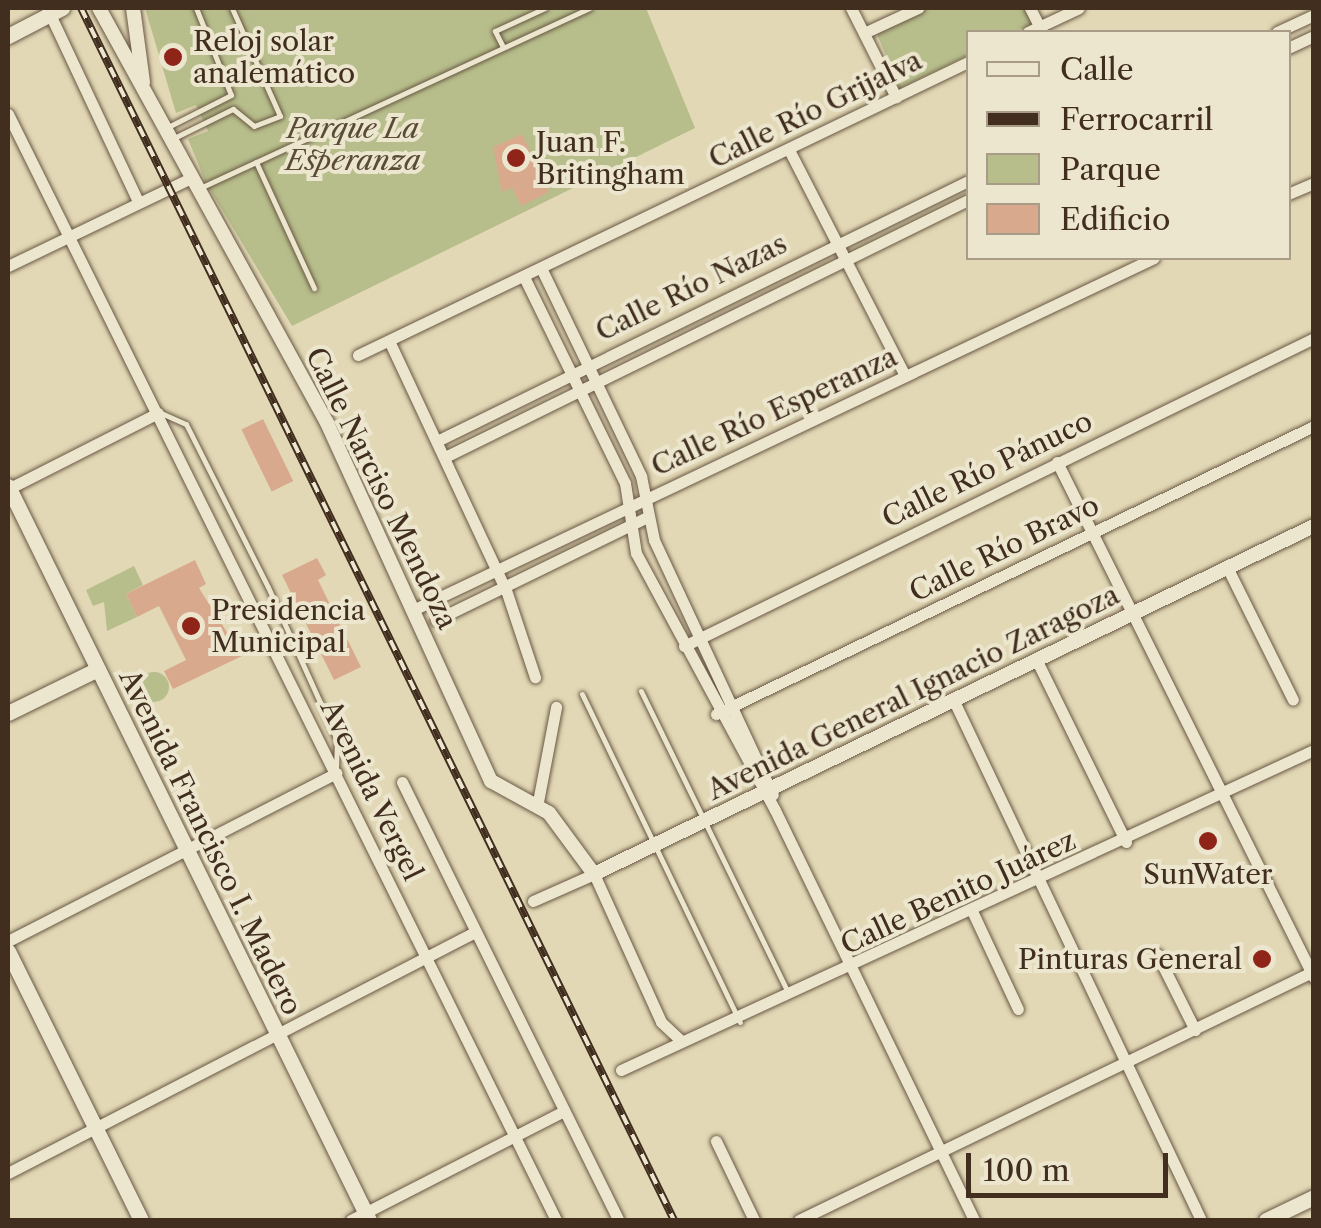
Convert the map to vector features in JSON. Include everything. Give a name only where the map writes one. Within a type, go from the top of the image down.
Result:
[{"type":"main road","points":[[8,36],[53,10]]},
{"type":"main road","name":"Avenida Francisco I. Madero","points":[[8,488],[279,1036],[362,1218]]},
{"type":"main road","points":[[8,713],[98,669]]},
{"type":"main road","points":[[8,951],[140,1220]]},
{"type":"main road","points":[[1266,1220],[1314,1197]]},
{"type":"street","name":"Calle Narciso Mendoza","points":[[99,8],[327,424],[491,780],[569,832],[594,874]]},
{"type":"street","name":"Calle Narciso Mendoza","points":[[132,8],[146,98]]},
{"type":"street","points":[[851,8],[896,96]]},
{"type":"street","points":[[864,34],[918,8]]},
{"type":"street","points":[[1038,30],[1079,8]]},
{"type":"street","points":[[53,10],[138,202]]},
{"type":"street","points":[[1282,30],[1314,15]]},
{"type":"street","points":[[1291,47],[1314,36]]},
{"type":"street","name":"Calle Río Grijalva","points":[[358,355],[391,346],[966,63]]},
{"type":"street","name":"Avenida Vergel","points":[[8,114],[556,1220]]},
{"type":"street","points":[[789,150],[905,376]]},
{"type":"street","name":"Calle Río Nazas","points":[[437,441],[966,182]]},
{"type":"street","points":[[1291,193],[1314,182]]},
{"type":"street","points":[[8,266],[138,202],[194,184]]},
{"type":"street","name":"Calle Río Nazas","points":[[445,457],[578,388],[966,201]]},
{"type":"street","name":"Calle Río Esperanza","points":[[415,610],[499,574],[630,507],[1146,260]]},
{"type":"street","points":[[542,270],[596,380],[646,500],[648,518],[734,706],[775,810],[974,1220]]},
{"type":"street","points":[[524,279],[578,388],[630,507],[628,527],[716,714],[767,792]]},
{"type":"street","name":"Calle Río Pánuco","points":[[684,646],[1314,338]]},
{"type":"street","points":[[391,346],[506,590],[535,676]]},
{"type":"street","points":[[8,488],[158,413]]},
{"type":"street","name":"Calle Río Bravo","points":[[716,714],[1314,426]]},
{"type":"street","points":[[798,1220],[1313,974],[1057,462]]},
{"type":"street","name":"Calle Río Esperanza","points":[[436,620],[506,590],[648,518]]},
{"type":"street","name":"Avenida General Ignacio Zaragoza","points":[[534,902],[1313,528]]},
{"type":"street","points":[[1227,567],[1293,700]]},
{"type":"street","points":[[1036,660],[1126,842]]},
{"type":"street","points":[[953,699],[1201,1220]]},
{"type":"street","points":[[537,808],[556,708]]},
{"type":"street","name":"Calle Benito Juárez","points":[[621,1070],[680,1040],[740,1022],[1314,750]]},
{"type":"street","points":[[8,941],[336,773]]},
{"type":"street","points":[[402,782],[618,1220]]},
{"type":"street","points":[[594,874],[661,1022],[680,1040]]},
{"type":"street","points":[[973,913],[1018,1009]]},
{"type":"street","points":[[8,1172],[475,932]]},
{"type":"street","points":[[1157,954],[1195,1030]]},
{"type":"street","points":[[362,1218],[564,1112]]},
{"type":"street","points":[[716,1142],[754,1220]]},
{"type":"lane","points":[[166,135],[231,96],[196,8]]},
{"type":"lane","points":[[166,135],[234,109],[254,126],[280,116],[232,8]]},
{"type":"lane","points":[[503,48],[496,31],[545,8]]},
{"type":"lane","points":[[194,184],[256,162],[589,8]]},
{"type":"lane","points":[[256,162],[314,288]]},
{"type":"lane","points":[[158,413],[186,424],[268,587],[337,740],[336,773]]},
{"type":"lane","points":[[641,691],[791,997]]},
{"type":"lane","points":[[582,694],[651,846],[740,1022]]},
{"type":"green space","name":"Parque La Esperanza","points":[[145,8],[646,8],[695,128],[292,326],[206,183],[188,139],[208,131],[196,105],[176,113]]},
{"type":"green space","points":[[927,8],[1029,8],[1036,22],[1019,30],[966,30],[966,56],[900,88],[876,32]]},
{"type":"green space","points":[[134,566],[143,585],[126,594],[137,617],[107,631],[104,602],[93,606],[86,590]]},
{"type":"green space","points":[[154,672],[168,681],[169,687],[160,701],[154,702],[140,693],[139,687],[148,673]]},
{"type":"building","name":"Juan F. Britingham","points":[[522,134],[549,192],[521,206],[512,187],[502,192],[493,147]]},
{"type":"building","points":[[263,419],[293,481],[272,492],[241,430]]},
{"type":"building","points":[[317,558],[326,575],[318,580],[361,667],[334,680],[282,575]]},
{"type":"building","name":"Presidencia Municipal","points":[[195,560],[206,584],[199,588],[242,656],[173,689],[164,671],[186,660],[159,606],[137,617],[126,594]]},
{"type":"railway","points":[[81,8],[674,1220]]},
{"type":"place","name":"Reloj solar analemático","points":[[173,57]]},
{"type":"place","name":"Juan F. Britingham","points":[[516,158]]},
{"type":"place","name":"Presidencia Municipal","points":[[191,626]]},
{"type":"place","name":"SunWater","points":[[1208,841]]},
{"type":"place","name":"Pinturas General","points":[[1262,959]]}]
